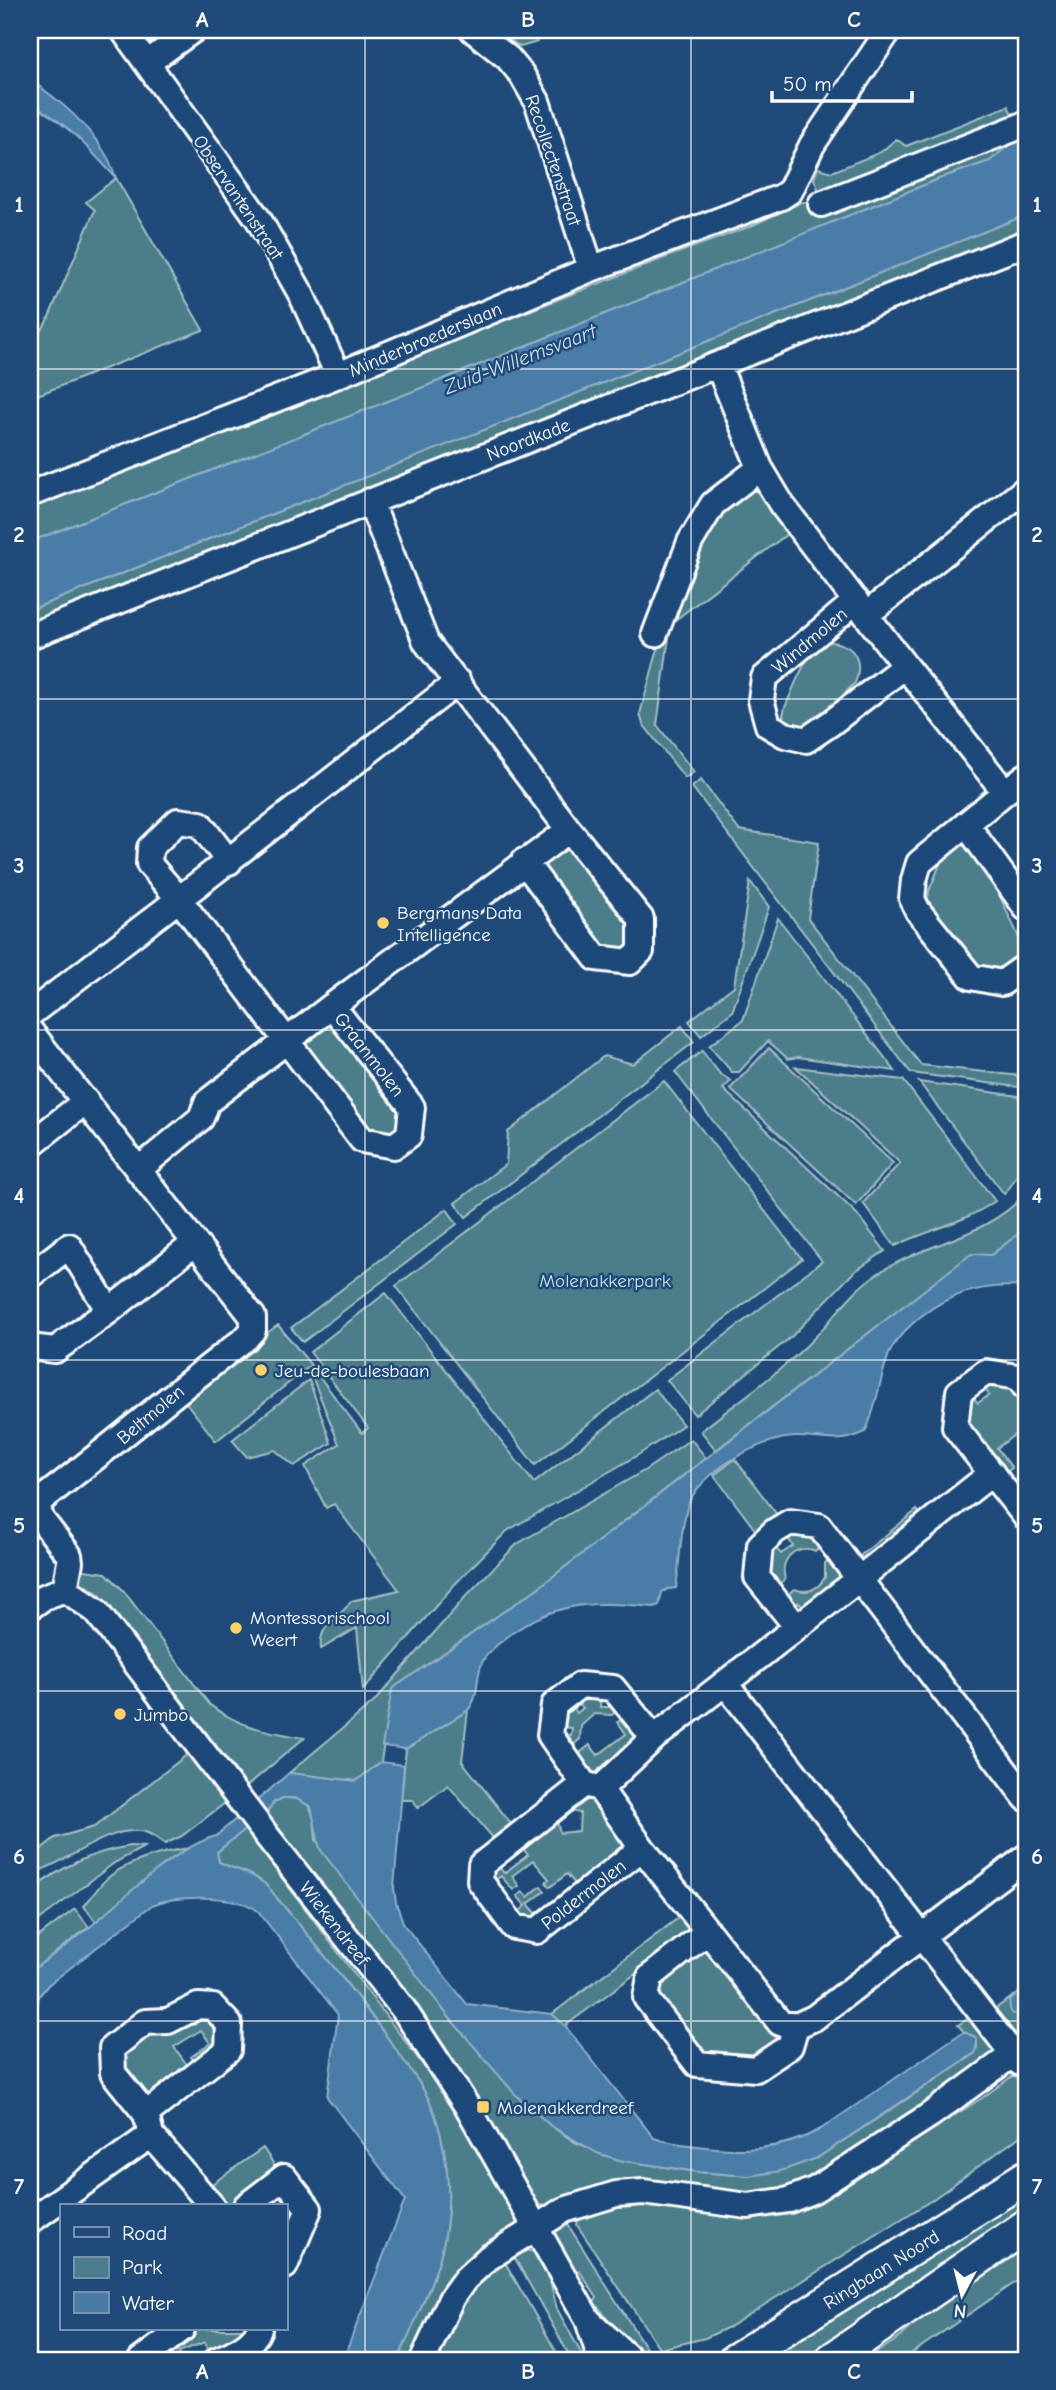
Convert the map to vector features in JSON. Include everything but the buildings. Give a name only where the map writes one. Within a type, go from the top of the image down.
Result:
[{"type":"main road","name":"Ringbaan Noord","points":[[734,2360],[1026,2176]]},
{"type":"main road","points":[[831,2360],[1026,2226]]},
{"type":"street","name":"Observantenstraat","points":[[123,30],[259,220],[301,294],[338,375]]},
{"type":"street","points":[[147,62],[193,30]]},
{"type":"street","name":"Recollectenstraat","points":[[473,30],[508,58],[522,75],[537,101],[591,269]]},
{"type":"street","name":"Minderbroederslaan","points":[[30,494],[338,375],[591,269],[780,197],[790,191],[812,145],[889,30]]},
{"type":"street","points":[[821,204],[1026,124]]},
{"type":"street","name":"Noordkade","points":[[30,636],[1026,243]]},
{"type":"street","name":"Windmolen","points":[[718,365],[760,468],[782,505],[1006,792]]},
{"type":"street","points":[[655,634],[690,542],[713,504],[760,468]]},
{"type":"street","name":"Windmolen","points":[[905,666],[806,740],[785,735],[768,725],[761,700],[764,678],[1026,489]]},
{"type":"street","points":[[370,501],[426,642],[569,830],[641,919],[641,951],[630,962],[596,958],[524,861]]},
{"type":"street","points":[[30,1014],[458,682]]},
{"type":"street","points":[[1026,776],[919,863],[912,899],[918,911],[971,977],[1002,983],[1026,966]]},
{"type":"street","name":"Graanmolen","points":[[229,862],[200,824],[178,821],[150,848],[149,864],[179,899],[362,1140],[394,1146],[409,1135],[412,1107],[332,1006]]},
{"type":"street","points":[[966,824],[1026,908]]},
{"type":"street","name":"Graanmolen","points":[[138,1170],[201,1118],[207,1102],[524,861],[569,830]]},
{"type":"street","name":"Beltmolen","points":[[30,1031],[253,1317],[253,1330],[246,1338],[173,1393],[106,1450],[34,1503],[41,1519],[69,1556],[65,1589]]},
{"type":"street","points":[[30,1145],[86,1101]]},
{"type":"street","points":[[30,1346],[55,1350],[195,1243]]},
{"type":"street","points":[[30,1276],[69,1246],[109,1311]]},
{"type":"street","points":[[1026,1388],[1018,1377],[986,1373],[959,1392],[955,1427],[1026,1517]]},
{"type":"street","name":"Poldermolen","points":[[642,1848],[537,1931],[514,1927],[480,1881],[481,1865],[592,1786],[992,1473]]},
{"type":"street","points":[[797,1627],[757,1577],[760,1545],[790,1522],[819,1526],[1022,1785]]},
{"type":"street","points":[[30,1607],[44,1597],[65,1589]]},
{"type":"street","name":"Wiekendreef","points":[[65,1589],[96,1611],[226,1783],[404,2010],[470,2111],[588,2320],[601,2360]]},
{"type":"street","points":[[423,2360],[452,2297],[465,2279],[488,2258],[564,2210],[616,2194],[643,2192],[748,2206],[789,2200],[814,2190],[1021,2055],[725,1683]]},
{"type":"street","name":"Poldermolen","points":[[654,1738],[614,1688],[580,1685],[554,1705],[550,1735],[780,2023],[796,2026]]},
{"type":"street","points":[[707,1931],[650,1977],[646,1998],[697,2064],[756,2069],[790,2046],[796,2026],[814,2018],[1026,1857]]},
{"type":"street","points":[[30,2221],[149,2124],[228,2050],[229,2024],[213,2007],[198,2006],[168,2021],[145,2022],[112,2048],[113,2073],[149,2124],[210,2204]]},
{"type":"street","points":[[250,2204],[284,2177],[309,2209],[287,2261]]},
{"type":"street","name":"Wiekendreef","points":[[588,2320],[631,2360]]},
{"type":"street","points":[[143,2360],[181,2330]]},
{"type":"street","points":[[217,2360],[234,2353],[259,2330]]},
{"type":"green space","points":[[493,30],[534,30],[537,42],[521,47]]},
{"type":"green space","points":[[1008,106],[1012,114],[1026,109],[1026,139],[1009,145],[990,161],[949,175],[434,383],[30,542],[30,506],[751,226],[802,202],[818,202],[819,192],[814,179],[818,168],[832,172],[881,152],[896,139],[906,146]]},
{"type":"green space","points":[[116,178],[203,330],[30,398],[30,339],[43,328],[49,317],[95,210],[86,202]]},
{"type":"green space","points":[[1026,215],[1026,234],[30,626],[30,610]]},
{"type":"green space","points":[[749,488],[761,494],[791,531],[674,621],[670,630],[657,725],[694,772],[685,778],[643,724],[640,714],[662,634],[712,521]]},
{"type":"green space","points":[[828,642],[844,645],[854,654],[858,667],[855,683],[804,731],[786,723],[783,715],[785,707],[807,661],[820,646]]},
{"type":"green space","points":[[701,780],[739,830],[819,842],[808,918],[921,1065],[1021,1076],[1026,1072],[1026,1088],[911,1073],[692,787]]},
{"type":"green space","points":[[961,837],[977,848],[1018,935],[1017,954],[1005,971],[977,968],[928,899],[947,847]]},
{"type":"green space","points":[[565,842],[630,924],[635,942],[616,956],[604,953],[535,865]]},
{"type":"green space","points":[[750,881],[769,907],[732,1012],[701,1036],[689,1021],[734,986]]},
{"type":"green space","points":[[778,918],[895,1071],[798,1057],[788,1059],[768,1041],[739,1072],[732,1072],[709,1046],[743,1020]]},
{"type":"green space","points":[[332,1019],[403,1109],[402,1126],[385,1139],[367,1136],[297,1046]]},
{"type":"green space","points":[[682,1026],[694,1042],[466,1217],[455,1203],[506,1164],[508,1132],[604,1056],[633,1064]]},
{"type":"green space","points":[[769,1048],[893,1163],[856,1205],[730,1089]]},
{"type":"green space","points":[[702,1051],[720,1074],[731,1081],[723,1089],[856,1213],[885,1251],[854,1272],[791,1337],[695,1415],[667,1380],[822,1261],[675,1072]]},
{"type":"green space","points":[[796,1067],[903,1080],[995,1201],[972,1215],[895,1246],[863,1203],[900,1163]]},
{"type":"green space","name":"Molenakkerpark","points":[[664,1081],[802,1259],[535,1465],[396,1286]]},
{"type":"green space","points":[[919,1082],[1026,1097],[1023,1160],[1004,1194]]},
{"type":"green space","points":[[1026,1193],[1026,1228],[991,1255],[971,1255],[716,1450],[701,1431],[800,1351],[851,1296],[877,1274],[993,1220]]},
{"type":"green space","points":[[447,1209],[457,1224],[303,1342],[291,1328]]},
{"type":"green space","points":[[386,1293],[534,1483],[655,1389],[683,1425],[638,1455],[507,1531],[455,1584],[363,1690],[357,1628],[321,1649],[323,1633],[351,1601],[399,1590],[334,1504],[326,1508],[305,1466],[339,1444],[311,1374],[315,1371],[362,1433],[368,1428],[310,1352]]},
{"type":"green space","points":[[278,1325],[311,1365],[216,1441],[181,1396]]},
{"type":"green space","points":[[309,1380],[331,1443],[294,1466],[275,1450],[247,1457],[232,1440]]},
{"type":"green space","points":[[1013,1382],[1026,1400],[1026,1426],[997,1448],[1012,1468],[1002,1475],[962,1423],[969,1393],[978,1403],[989,1395],[981,1384]]},
{"type":"green space","points":[[691,1439],[706,1458],[538,1588],[392,1689],[381,1762],[356,1781],[289,1773],[374,1702],[467,1595],[517,1544],[647,1469]]},
{"type":"green space","points":[[735,1459],[781,1520],[759,1535],[714,1475]]},
{"type":"green space","points":[[917,1510],[922,1516],[864,1561],[860,1556]]},
{"type":"green space","points":[[815,1534],[824,1545],[816,1551],[802,1549],[791,1554],[785,1565],[785,1579],[776,1587],[767,1574],[772,1544],[781,1554],[793,1546],[786,1535]]},
{"type":"green space","points":[[834,1556],[845,1573],[840,1584],[806,1609],[799,1602],[792,1608],[784,1598],[794,1589],[808,1591],[819,1585],[825,1577],[825,1563]]},
{"type":"green space","points":[[77,1569],[106,1573],[123,1590],[210,1705],[243,1724],[304,1738],[247,1786],[110,1606],[98,1593],[78,1580]]},
{"type":"green space","points":[[601,1693],[600,1707],[609,1707],[609,1693],[620,1708],[612,1715],[594,1714],[581,1726],[580,1739],[570,1748],[559,1734],[571,1735],[572,1728],[560,1727],[561,1709],[569,1703],[577,1713],[583,1708],[575,1698]]},
{"type":"green space","points":[[468,1710],[462,1761],[512,1825],[493,1838],[448,1785],[418,1808],[413,1800],[401,1800],[406,1749]]},
{"type":"green space","points":[[627,1716],[638,1738],[599,1769],[596,1776],[589,1773],[576,1756],[590,1745],[598,1755],[626,1734],[618,1722]]},
{"type":"green space","points":[[188,1754],[225,1803],[182,1836],[165,1844],[147,1832],[127,1831],[101,1840],[38,1871],[30,1865],[30,1858],[55,1838],[94,1827]]},
{"type":"green space","points":[[581,1794],[593,1794],[627,1843],[576,1885],[567,1874],[550,1887],[546,1882],[549,1879],[533,1860],[512,1876],[519,1886],[513,1890],[501,1876],[490,1884],[488,1869],[496,1863],[504,1873],[528,1855],[520,1845],[559,1814],[557,1821],[560,1833],[579,1831],[580,1813],[564,1810]]},
{"type":"green space","points":[[283,1798],[301,1800],[307,1804],[313,1815],[316,1840],[449,2017],[515,2093],[551,2126],[575,2142],[619,2160],[698,2172],[749,2176],[817,2158],[972,2056],[977,2046],[975,2037],[964,2032],[958,2025],[972,2016],[991,2042],[993,2051],[988,2062],[812,2179],[787,2189],[739,2196],[612,2185],[584,2191],[554,2204],[534,2204],[482,2110],[267,1812],[274,1802]]},
{"type":"green space","points":[[245,1829],[460,2114],[518,2217],[515,2228],[415,2360],[398,2360],[436,2270],[447,2222],[447,2168],[435,2115],[422,2088],[379,2026],[265,1884],[249,1874],[219,1862],[217,1852]]},
{"type":"green space","points":[[130,1846],[144,1847],[114,1863],[30,1927],[30,1891],[77,1862],[101,1852]]},
{"type":"green space","points":[[190,1848],[153,1874],[96,1922],[84,1906],[103,1882],[127,1866],[148,1857]]},
{"type":"green space","points":[[541,1886],[545,1891],[528,1904],[538,1915],[530,1922],[515,1915],[526,1906],[517,1896],[523,1892],[528,1897]]},
{"type":"green space","points":[[75,1909],[89,1927],[30,1972],[30,1943]]},
{"type":"green space","points":[[681,1916],[693,1931],[565,2026],[552,2014]]},
{"type":"green space","points":[[705,1943],[776,2034],[774,2050],[756,2062],[698,2055],[651,1996],[652,1984]]},
{"type":"green space","points":[[1015,1995],[1010,2001],[1023,2016],[1026,2014],[1026,2033],[1010,2031],[992,2011]]},
{"type":"green space","points":[[199,2015],[212,2018],[222,2033],[221,2047],[197,2065],[191,2057],[210,2043],[201,2030],[174,2047],[188,2066],[150,2098],[140,2097],[118,2067],[119,2051],[144,2030],[165,2034]]},
{"type":"green space","points":[[1026,2066],[1026,2132],[932,2200],[729,2327],[705,2338],[660,2349],[577,2225],[579,2216],[617,2202],[736,2216],[832,2193],[982,2098]]},
{"type":"green space","points":[[263,2148],[279,2172],[232,2204],[227,2204],[212,2184]]},
{"type":"green space","points":[[1026,2192],[1026,2213],[816,2360],[758,2360]]},
{"type":"green space","points":[[565,2220],[647,2350],[642,2360],[594,2302],[597,2298],[579,2270],[573,2273],[554,2244],[554,2231]]},
{"type":"green space","points":[[1026,2248],[1026,2275],[902,2360],[865,2360],[902,2336],[936,2303],[982,2270]]},
{"type":"green space","points":[[521,2249],[538,2253],[545,2262],[557,2309],[585,2360],[572,2360],[512,2253]]},
{"type":"green space","points":[[503,2259],[561,2360],[434,2360],[452,2319],[476,2283]]},
{"type":"green space","points":[[192,2330],[248,2330],[211,2355],[205,2342],[179,2352],[181,2360],[152,2360]]},
{"type":"water","points":[[30,80],[61,103],[98,142],[116,178],[66,127],[30,104]]},
{"type":"water","name":"Zuid-Willemsvaart","points":[[1026,139],[1026,215],[30,610],[30,542],[434,383],[949,175],[990,161],[1009,145]]},
{"type":"water","points":[[1026,1228],[1026,1287],[995,1287],[965,1293],[937,1305],[912,1324],[889,1354],[865,1432],[839,1439],[796,1437],[766,1443],[732,1459],[703,1482],[687,1508],[676,1588],[662,1592],[659,1605],[580,1605],[546,1614],[511,1634],[487,1655],[479,1672],[475,1698],[468,1710],[406,1749],[382,1746],[392,1689],[538,1588],[971,1254],[991,1255]]},
{"type":"water","points":[[381,1762],[404,1765],[394,1888],[404,1925],[467,2004],[552,2014],[565,2026],[654,2138],[713,2148],[776,2146],[821,2129],[964,2032],[975,2037],[975,2053],[817,2158],[781,2171],[749,2176],[698,2172],[619,2160],[597,2153],[551,2126],[514,2093],[449,2017],[320,1849],[311,1807],[295,1798],[283,1798],[274,1802],[267,1812],[217,1852],[219,1862],[249,1874],[265,1884],[379,2026],[427,2097],[440,2132],[447,2168],[447,2222],[440,2257],[398,2360],[343,2360],[405,2200],[327,2097],[338,2015],[258,1911],[236,1901],[206,1898],[176,1899],[152,1905],[48,1985],[39,1996],[30,2042],[30,1972],[82,1934],[169,1861],[200,1842],[216,1836],[289,1773],[356,1781]]},
{"type":"water","points":[[1026,1986],[1026,2014],[1016,2015],[1011,2012],[1010,2001]]},
{"type":"place","name":"Bergmans Data Intelligence","points":[[383,923]]},
{"type":"place","name":"Jeu-de-boulesbaan","points":[[261,1370]]},
{"type":"place","name":"Montessorischool Weert","points":[[236,1628]]},
{"type":"place","name":"Jumbo","points":[[120,1714]]},
{"type":"place","name":"Molenakkerdreef","points":[[483,2107]]}]
